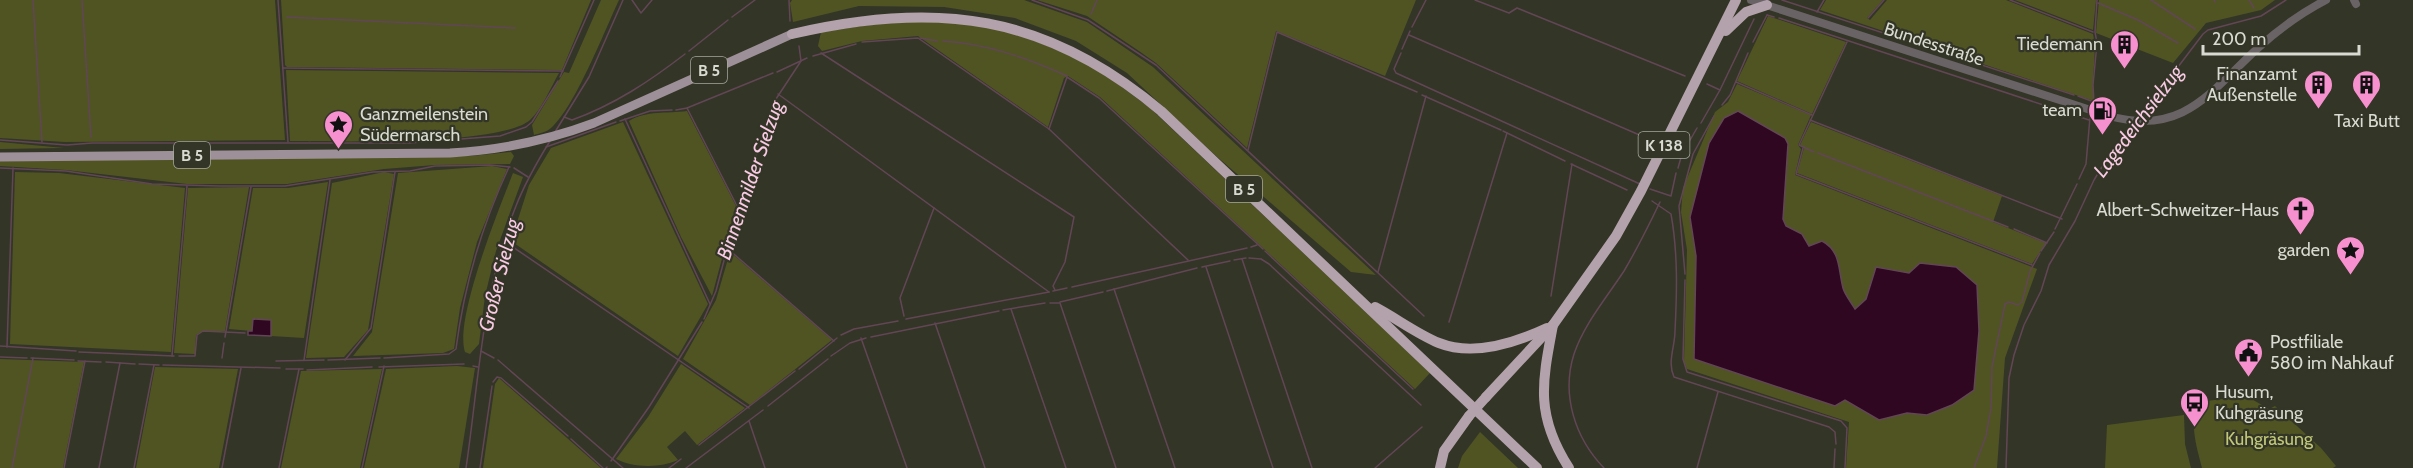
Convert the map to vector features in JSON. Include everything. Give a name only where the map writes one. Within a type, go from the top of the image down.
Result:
[{"type":"highway","name":"K 138","points":[[1553,325],[1592,273],[1634,204],[1710,53],[1720,31],[1723,17],[1733,0]]},
{"type":"highway","points":[[1710,53],[1739,18],[1756,7],[1767,5]]},
{"type":"highway","name":"B 5","points":[[792,34],[853,16],[931,11],[986,18],[1020,27],[1067,45],[1122,78],[1153,105],[1364,301],[1537,468]]},
{"type":"highway","points":[[1364,301],[1438,342],[1462,348],[1487,347],[1511,342],[1553,325]]},
{"type":"highway","points":[[1440,468],[1444,451],[1468,416],[1553,325]]},
{"type":"highway","points":[[1553,325],[1543,380],[1542,400],[1550,430],[1569,468]]},
{"type":"main road","name":"B 5","points":[[0,157],[450,153],[504,148],[534,143],[564,134],[792,34]]},
{"type":"street","name":"Bundesstraße","points":[[1751,0],[2128,121],[2172,117],[2196,106],[2282,27],[2326,0]]},
{"type":"green space","points":[[0,0],[275,0],[285,140],[65,142],[0,138]]},
{"type":"green space","points":[[281,0],[591,0],[562,70],[287,67],[285,65]]},
{"type":"green space","points":[[601,0],[619,0],[579,87],[560,118],[549,129],[534,135],[532,125],[564,72],[569,73]]},
{"type":"green space","points":[[792,0],[1024,0],[1087,22],[1153,67],[1376,275],[1351,272],[1215,155],[1127,73],[1076,41],[1015,18],[944,7],[859,6],[793,22],[790,3]]},
{"type":"green space","points":[[1037,0],[1416,0],[1385,76],[1276,31],[1247,148],[1156,63],[1139,51],[1087,16]]},
{"type":"green space","points":[[1826,0],[1883,0],[1867,18],[1870,20],[1887,0],[2006,0],[2093,34],[2094,101],[1820,10]]},
{"type":"green space","points":[[2015,0],[2096,0],[2093,30]]},
{"type":"green space","points":[[2099,0],[2275,0],[2261,10],[2206,23],[2173,63],[2096,33]]},
{"type":"green space","points":[[1768,16],[1846,42],[1812,114],[1737,81]]},
{"type":"green space","points":[[911,19],[1003,28],[1091,64],[1150,108],[1430,373],[1415,389],[1100,97],[1068,76],[1064,78],[1048,127],[918,36],[862,41],[822,51],[818,46],[821,32]]},
{"type":"green space","points":[[286,70],[559,73],[542,104],[530,120],[513,128],[453,138],[290,141]]},
{"type":"green space","points":[[1737,84],[1811,115],[1798,145],[1801,149],[1795,175],[2037,269],[2005,358],[1997,468],[1846,468],[1849,422],[1687,369],[1684,362],[1687,250],[1681,212],[1683,188],[1715,112],[1728,102]],"holes":[[[1788,144],[1783,219],[1786,226],[1802,234],[1809,246],[1837,257],[1843,291],[1856,309],[1866,299],[1876,267],[1977,285],[1979,331],[1974,390],[1927,415],[1907,413],[1879,420],[1845,400],[1694,359],[1696,256],[1690,217]]]},
{"type":"green space","points":[[687,111],[736,206],[712,296],[681,237],[629,121],[650,114]]},
{"type":"green space","points":[[623,122],[708,304],[678,356],[511,241],[529,185],[551,148]]},
{"type":"green space","points":[[1811,122],[2002,196],[1993,222],[2046,243],[2032,264],[1797,173],[1804,148],[1800,145]]},
{"type":"green space","points":[[0,142],[64,148],[0,149]]},
{"type":"green space","points":[[511,152],[514,156],[510,164],[435,165],[384,169],[287,184],[187,184],[66,170],[0,166],[0,161],[471,156]]},
{"type":"green space","points":[[492,166],[507,169],[477,242],[460,308],[454,349],[443,353],[353,356],[372,332],[398,173]]},
{"type":"green space","points":[[15,172],[59,173],[185,188],[171,352],[10,344]]},
{"type":"green space","points":[[384,172],[394,174],[368,330],[344,357],[306,358],[332,183]]},
{"type":"green space","points":[[513,173],[523,177],[496,251],[485,296],[479,344],[470,354],[465,352],[463,336],[466,315],[480,264]]},
{"type":"green space","points":[[328,182],[304,338],[271,336],[271,320],[252,331],[229,329],[253,188],[288,188]]},
{"type":"green space","points":[[249,187],[225,331],[203,331],[196,335],[195,354],[174,353],[188,188]]},
{"type":"green space","points":[[730,252],[832,340],[750,405],[683,359],[716,300]]},
{"type":"green space","points":[[0,359],[84,362],[63,468],[0,468]]},
{"type":"green space","points":[[681,364],[745,408],[697,445],[685,431],[667,447],[678,460],[671,463],[647,466],[616,459],[648,417]]},
{"type":"green space","points":[[457,366],[475,368],[459,468],[364,468],[386,369]]},
{"type":"green space","points":[[155,367],[238,369],[219,468],[136,468]]},
{"type":"green space","points":[[382,369],[360,468],[281,468],[301,371]]},
{"type":"green space","points":[[499,378],[601,468],[483,468],[495,384]]},
{"type":"green space","name":"Kuhgräsung","points":[[2248,397],[2269,409],[2275,406],[2321,448],[2336,466],[2333,468],[2202,468],[2194,426],[2199,402]]},
{"type":"green space","points":[[2184,415],[2185,444],[2191,468],[2105,468],[2107,425]]},
{"type":"green space","points":[[1480,432],[1518,468],[1458,468],[1462,456]]},
{"type":"shaded area","points":[[1738,111],[1785,138],[1788,144],[1783,219],[1786,226],[1802,234],[1809,246],[1822,241],[1833,250],[1838,261],[1844,291],[1855,309],[1866,299],[1876,267],[1909,273],[1920,263],[1956,267],[1977,285],[1979,331],[1974,390],[1952,405],[1927,415],[1907,413],[1879,420],[1845,400],[1835,406],[1694,359],[1696,256],[1690,217],[1709,143],[1724,118]]},
{"type":"shaded area","points":[[253,319],[271,320],[271,336],[248,335],[248,331],[252,331]]},
{"type":"waterway","points":[[33,0],[42,142]]},
{"type":"waterway","points":[[82,0],[91,137]]},
{"type":"waterway","points":[[278,0],[288,142]]},
{"type":"waterway","points":[[560,77],[594,0]]},
{"type":"waterway","name":"Großer Sielzug","points":[[555,132],[589,77],[623,0]]},
{"type":"waterway","points":[[632,0],[641,13],[652,0]]},
{"type":"waterway","points":[[732,17],[755,0]]},
{"type":"waterway","name":"Binnenmilder Sielzug","points":[[789,0],[790,21]]},
{"type":"waterway","points":[[1032,0],[1088,20],[1156,65],[1424,316]]},
{"type":"waterway","points":[[1091,14],[1097,0]]},
{"type":"waterway","points":[[1412,27],[1426,0]]},
{"type":"waterway","points":[[1475,0],[1509,13],[1517,8],[1685,76]]},
{"type":"waterway","points":[[1782,0],[2074,95]]},
{"type":"waterway","points":[[1817,12],[1824,0]]},
{"type":"waterway","points":[[1868,18],[1884,0]]},
{"type":"waterway","points":[[2010,0],[2093,32]]},
{"type":"waterway","points":[[2094,103],[2097,0]]},
{"type":"waterway","points":[[2151,0],[2195,29]]},
{"type":"waterway","points":[[2249,0],[2254,8]]},
{"type":"waterway","name":"Lagedeichsielzug","points":[[2140,117],[2203,34],[2208,30],[2261,16],[2286,0]]},
{"type":"waterway","points":[[2098,3],[2138,20],[2178,43]]},
{"type":"waterway","points":[[1767,15],[1774,17]]},
{"type":"waterway","points":[[1753,42],[1767,15]]},
{"type":"waterway","points":[[287,17],[515,28]]},
{"type":"waterway","points":[[1779,18],[2089,120]]},
{"type":"waterway","points":[[1701,123],[1720,90],[1754,19]]},
{"type":"waterway","points":[[689,51],[728,20]]},
{"type":"waterway","points":[[1402,49],[1410,31]]},
{"type":"waterway","points":[[1248,150],[1277,32],[1417,92]]},
{"type":"waterway","points":[[1409,35],[1651,140]]},
{"type":"waterway","points":[[862,42],[918,38],[1049,129],[1188,260]]},
{"type":"waterway","points":[[920,38],[937,41]]},
{"type":"waterway","points":[[943,41],[976,45],[1007,53],[1067,76]]},
{"type":"waterway","points":[[1814,152],[1799,145],[1847,42]]},
{"type":"waterway","points":[[813,56],[856,44]]},
{"type":"waterway","name":"Binnenmilder Sielzug","points":[[704,319],[716,291],[738,207],[776,99],[801,61],[799,46]]},
{"type":"waterway","points":[[821,53],[1074,217],[1065,262],[1053,286],[1055,290]]},
{"type":"waterway","points":[[1401,53],[1394,69],[1396,73],[1640,184]]},
{"type":"waterway","points":[[1722,105],[1730,95],[1748,53]]},
{"type":"waterway","points":[[564,117],[572,120],[617,100],[685,54]]},
{"type":"waterway","points":[[777,72],[807,58]]},
{"type":"waterway","points":[[283,68],[563,71]]},
{"type":"waterway","points":[[676,110],[687,108],[773,73]]},
{"type":"waterway","points":[[1049,129],[1067,77],[1099,98],[1263,249]]},
{"type":"waterway","points":[[0,140],[67,145],[92,143],[409,143],[500,136],[526,127],[532,122],[558,81]]},
{"type":"waterway","points":[[1736,82],[1812,115]]},
{"type":"waterway","points":[[1707,84],[1720,90]]},
{"type":"waterway","points":[[778,94],[1049,292]]},
{"type":"waterway","points":[[1422,95],[1501,130]]},
{"type":"waterway","points":[[1378,272],[1426,96]]},
{"type":"waterway","points":[[2078,96],[2094,102]]},
{"type":"waterway","points":[[687,108],[737,206]]},
{"type":"waterway","points":[[620,121],[650,111],[672,110]]},
{"type":"waterway","points":[[1685,274],[1679,206],[1693,154],[1714,116]]},
{"type":"waterway","points":[[2079,179],[2086,164],[2090,117]]},
{"type":"waterway","points":[[625,119],[710,304]]},
{"type":"waterway","points":[[1810,120],[2062,219]]},
{"type":"waterway","points":[[546,147],[616,122]]},
{"type":"waterway","name":"Lagedeichsielzug","points":[[2006,468],[2009,378],[2024,325],[2041,291],[2049,265],[2075,221],[2094,180],[2111,152],[2135,123]]},
{"type":"waterway","points":[[1678,168],[1682,154],[1697,128]]},
{"type":"waterway","points":[[1503,131],[1565,161]]},
{"type":"waterway","points":[[1449,322],[1507,133]]},
{"type":"waterway","name":"Großer Sielzug","points":[[466,468],[483,336],[496,270],[520,197],[550,141]]},
{"type":"waterway","points":[[1803,148],[1796,174],[2032,265]]},
{"type":"waterway","points":[[1818,153],[2008,227]]},
{"type":"waterway","points":[[1571,164],[1627,190]]},
{"type":"waterway","points":[[1551,296],[1572,164]]},
{"type":"waterway","points":[[0,168],[66,171],[152,184],[285,186],[373,172],[410,171],[435,166],[510,167]]},
{"type":"waterway","points":[[384,358],[449,354],[456,349],[459,325],[475,256],[490,211],[509,167]]},
{"type":"waterway","points":[[7,347],[13,168]]},
{"type":"waterway","points":[[514,168],[528,177]]},
{"type":"waterway","points":[[345,360],[371,328],[395,172]]},
{"type":"waterway","points":[[1650,189],[1671,196],[1676,173]]},
{"type":"waterway","points":[[304,360],[330,180]]},
{"type":"waterway","points":[[2055,229],[2077,184]]},
{"type":"waterway","points":[[172,356],[187,186]]},
{"type":"waterway","points":[[225,337],[251,187]]},
{"type":"waterway","points":[[1652,201],[1671,214],[1673,229],[1676,287],[1675,337],[1671,360],[1674,377],[1829,427],[1835,432],[1836,444]]},
{"type":"waterway","points":[[1604,468],[1578,430],[1570,400],[1570,369],[1578,343],[1596,311],[1624,271],[1660,202]]},
{"type":"waterway","points":[[904,316],[900,298],[934,208]]},
{"type":"waterway","points":[[2014,229],[2047,243]]},
{"type":"waterway","points":[[2041,251],[2054,232]]},
{"type":"waterway","points":[[504,241],[749,408]]},
{"type":"waterway","points":[[1251,247],[1257,245]]},
{"type":"waterway","points":[[1072,287],[1247,248]]},
{"type":"waterway","points":[[728,249],[834,341]]},
{"type":"waterway","points":[[1265,251],[1413,389]]},
{"type":"waterway","points":[[1974,468],[1986,436],[1991,408],[1992,367],[2005,304],[2009,302],[2018,305],[2022,302],[2030,271],[2040,253]]},
{"type":"waterway","points":[[1234,260],[1246,258]]},
{"type":"waterway","points":[[1249,258],[1261,259],[1269,264],[1421,405]]},
{"type":"waterway","points":[[1242,259],[1312,468]]},
{"type":"waterway","points":[[1202,267],[1230,261]]},
{"type":"waterway","points":[[1206,267],[1273,468]]},
{"type":"waterway","points":[[1107,291],[1197,268]]},
{"type":"waterway","points":[[1685,280],[1683,359],[1687,372],[1841,421],[1847,428],[1845,468]]},
{"type":"waterway","points":[[1053,291],[1067,288]]},
{"type":"waterway","points":[[1114,289],[1175,468]]},
{"type":"waterway","points":[[906,319],[1049,292]]},
{"type":"waterway","points":[[1060,302],[1103,292]]},
{"type":"waterway","points":[[1003,310],[1045,303]]},
{"type":"waterway","points":[[1050,303],[1060,303],[1116,468]]},
{"type":"waterway","points":[[1011,309],[1066,468]]},
{"type":"waterway","points":[[871,337],[999,311]]},
{"type":"waterway","points":[[841,335],[854,329],[898,321]]},
{"type":"waterway","name":"Binnenmilder Sielzug","points":[[611,461],[649,407],[702,322]]},
{"type":"waterway","points":[[935,323],[985,468]]},
{"type":"waterway","points":[[179,356],[195,356],[197,335],[203,331],[245,333]]},
{"type":"waterway","points":[[799,369],[837,338]]},
{"type":"waterway","points":[[861,338],[907,468]]},
{"type":"waterway","points":[[831,356],[850,343],[866,338]]},
{"type":"waterway","points":[[222,358],[224,343]]},
{"type":"waterway","points":[[0,346],[76,351]]},
{"type":"waterway","points":[[481,351],[494,358]]},
{"type":"waterway","points":[[79,352],[174,356]]},
{"type":"waterway","points":[[0,357],[27,358]]},
{"type":"waterway","points":[[31,358],[74,360]]},
{"type":"waterway","points":[[12,468],[33,358]]},
{"type":"waterway","points":[[328,360],[380,358]]},
{"type":"waterway","points":[[768,406],[828,359]]},
{"type":"waterway","points":[[276,361],[324,360]]},
{"type":"waterway","points":[[498,360],[623,468]]},
{"type":"waterway","points":[[78,361],[101,362]]},
{"type":"waterway","points":[[64,468],[85,361]]},
{"type":"waterway","points":[[106,362],[135,364]]},
{"type":"waterway","points":[[99,468],[120,363]]},
{"type":"waterway","points":[[139,364],[159,365]]},
{"type":"waterway","points":[[379,367],[464,364]]},
{"type":"waterway","points":[[134,468],[154,365]]},
{"type":"waterway","points":[[163,365],[280,368]]},
{"type":"waterway","points":[[362,468],[384,366]]},
{"type":"waterway","points":[[473,366],[478,367]]},
{"type":"waterway","points":[[307,370],[372,367]]},
{"type":"waterway","points":[[222,468],[241,368]]},
{"type":"waterway","points":[[286,369],[303,369]]},
{"type":"waterway","points":[[279,468],[299,369]]},
{"type":"waterway","points":[[699,445],[795,371]]},
{"type":"waterway","points":[[493,382],[497,377],[501,378],[568,436]]},
{"type":"waterway","points":[[480,468],[492,386]]},
{"type":"waterway","points":[[1697,468],[1718,392]]},
{"type":"waterway","points":[[686,468],[763,410]]},
{"type":"waterway","points":[[749,421],[765,468]]},
{"type":"waterway","points":[[1375,468],[1422,427]]},
{"type":"waterway","points":[[571,439],[603,468]]},
{"type":"waterway","points":[[1834,468],[1835,449]]},
{"type":"waterway","points":[[669,468],[681,459]]},
{"type":"place","name":"Tiedemann","points":[[2124,70]]},
{"type":"place","name":"Finanzamt Außenstelle","points":[[2318,110]]},
{"type":"place","name":"Taxi Butt","points":[[2367,110]]},
{"type":"place","name":"team","points":[[2103,136]]},
{"type":"place","name":"Ganzmeilenstein Südermarsch","points":[[339,150]]},
{"type":"place","name":"Albert-Schweitzer-Haus","points":[[2300,236]]},
{"type":"place","name":"garden","points":[[2351,276]]},
{"type":"place","name":"Postfiliale 580 im Nahkauf","points":[[2249,378]]},
{"type":"place","name":"Husum, Kuhgräsung","points":[[2194,428]]}]
